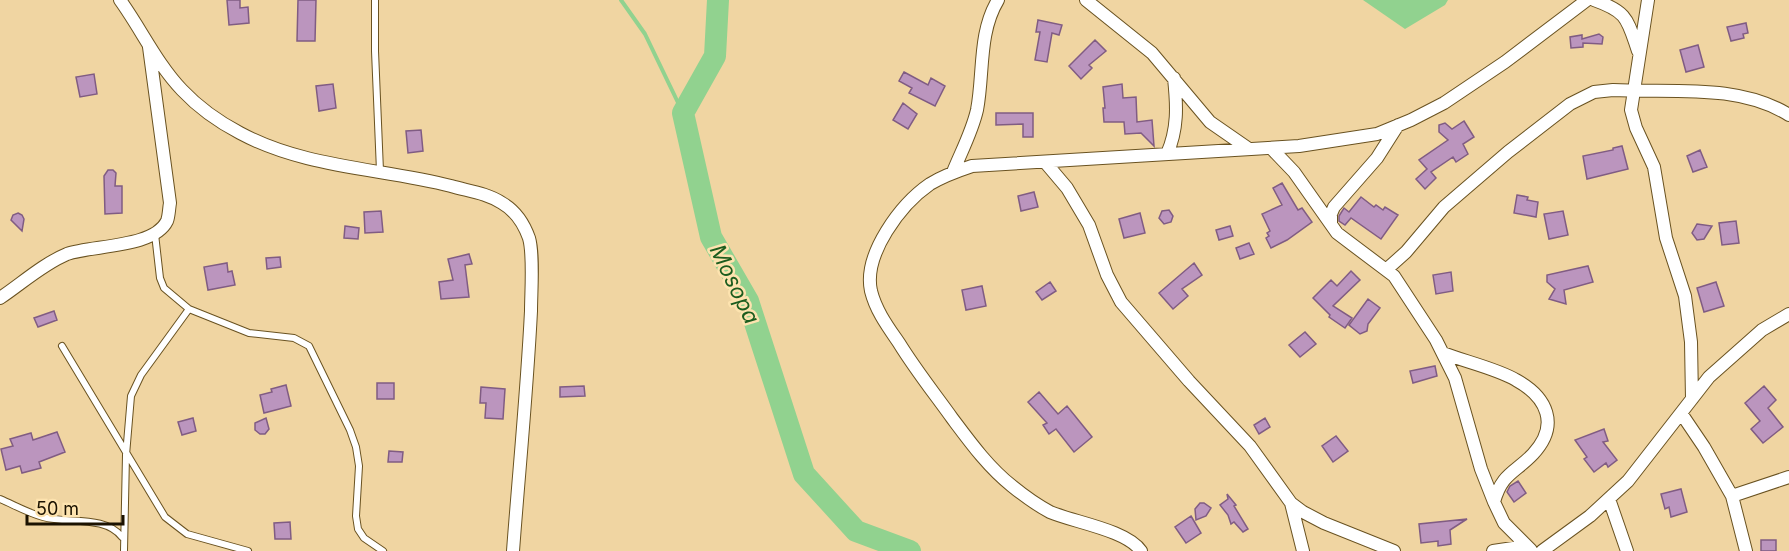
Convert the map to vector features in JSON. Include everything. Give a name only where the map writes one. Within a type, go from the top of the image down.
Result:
[{"type":"street","points":[[120,0],[182,90],[210,115],[240,133],[284,153],[327,164],[431,181],[490,196],[504,203],[520,218],[530,240],[532,283],[513,551]]},
{"type":"street","points":[[953,172],[977,110],[983,46],[998,0]]},
{"type":"street","points":[[1086,0],[1152,52],[1174,77],[1195,107],[1210,122],[1250,149]]},
{"type":"street","points":[[1141,551],[1137,545],[1108,531],[1049,511],[1012,486],[982,457],[914,367],[877,310],[870,290],[875,256],[887,231],[906,204],[930,184],[953,172],[972,166],[1299,146],[1377,134],[1444,103],[1505,62],[1587,0]]},
{"type":"street","points":[[1594,0],[1612,6],[1622,13],[1629,23],[1639,55]]},
{"type":"street","points":[[1648,0],[1631,110],[1653,167],[1666,238],[1685,296],[1691,342],[1692,399]]},
{"type":"street","points":[[0,298],[57,259],[70,253],[117,245],[155,234],[167,221],[170,203],[149,45]]},
{"type":"street","points":[[1167,154],[1173,140],[1177,117],[1174,77]]},
{"type":"street","points":[[1387,269],[1406,252],[1444,207],[1508,152],[1570,104],[1594,92],[1613,90],[1736,95],[1775,106],[1789,115]]},
{"type":"street","points":[[1331,224],[1330,214],[1334,207],[1377,158],[1398,125]]},
{"type":"street","points":[[1271,148],[1290,167],[1337,233],[1387,269],[1400,284],[1443,353],[1455,378],[1481,470],[1504,523],[1530,549]]},
{"type":"street","points":[[1045,162],[1067,188],[1089,225],[1107,275],[1121,302],[1189,381],[1250,446],[1291,503],[1324,523],[1394,551]]},
{"type":"street","points":[[1542,551],[1609,499],[1644,463],[1709,377],[1762,330],[1789,314]]},
{"type":"street","points":[[1443,353],[1515,379],[1536,394],[1546,409],[1549,423],[1544,439],[1533,454],[1504,478],[1498,487],[1494,502]]},
{"type":"street","points":[[1681,413],[1732,496],[1746,551]]},
{"type":"street","points":[[1732,496],[1789,477]]},
{"type":"street","points":[[1609,499],[1627,551]]},
{"type":"street","points":[[1291,503],[1304,551]]},
{"type":"street","points":[[1493,551],[1530,549]]},
{"type":"lane","points":[[375,0],[380,171]]},
{"type":"lane","points":[[155,234],[160,278],[164,288],[189,309],[249,333],[294,338],[309,346],[356,447],[359,466],[356,516],[358,529],[364,538],[383,551]]},
{"type":"lane","points":[[124,551],[126,455],[131,396],[141,375],[189,309]]},
{"type":"lane","points":[[62,346],[165,517],[187,534],[248,551]]},
{"type":"lane","points":[[0,499],[45,518],[106,525],[123,537]]},
{"type":"shaded area","points":[[1363,0],[1448,0],[1445,5],[1405,29]]},
{"type":"building","points":[[227,0],[240,0],[240,8],[248,7],[249,23],[229,25]]},
{"type":"building","points":[[298,0],[316,0],[315,41],[297,41]]},
{"type":"building","points":[[1038,20],[1062,25],[1059,35],[1052,33],[1047,62],[1035,60],[1040,32],[1036,32]]},
{"type":"building","points":[[1746,23],[1748,33],[1743,34],[1744,38],[1731,41],[1727,27]]},
{"type":"building","points":[[1599,34],[1603,37],[1602,44],[1583,43],[1583,47],[1571,48],[1570,37],[1582,35],[1582,39]]},
{"type":"building","points":[[1095,40],[1106,51],[1089,65],[1092,68],[1081,79],[1069,66]]},
{"type":"building","points":[[1698,45],[1704,67],[1686,72],[1680,50]]},
{"type":"building","points":[[904,72],[928,85],[931,78],[945,86],[935,106],[909,93],[912,88],[899,81]]},
{"type":"building","points":[[94,74],[97,94],[80,97],[76,77]]},
{"type":"building","points":[[333,84],[336,108],[319,111],[316,86]]},
{"type":"building","points":[[1122,84],[1123,98],[1136,97],[1137,122],[1152,120],[1154,146],[1141,133],[1125,134],[1124,122],[1104,122],[1103,87]]},
{"type":"building","points":[[903,103],[917,114],[908,129],[893,120]]},
{"type":"building","points":[[996,113],[1033,113],[1033,137],[1023,137],[1023,124],[996,125]]},
{"type":"building","points":[[1464,121],[1474,137],[1463,144],[1468,154],[1456,162],[1453,157],[1431,172],[1436,178],[1425,189],[1416,179],[1427,169],[1419,160],[1448,140],[1439,132],[1439,125],[1445,123],[1452,129]]},
{"type":"building","points":[[421,130],[423,151],[408,153],[406,131]]},
{"type":"building","points":[[1622,146],[1628,169],[1587,179],[1583,156]]},
{"type":"building","points":[[1700,150],[1707,167],[1693,172],[1687,156]]},
{"type":"building","points":[[108,170],[116,173],[115,186],[122,186],[122,213],[105,214],[104,176]]},
{"type":"building","points":[[1282,183],[1298,210],[1302,208],[1312,222],[1287,240],[1271,248],[1266,238],[1270,231],[1262,214],[1282,205],[1273,188]]},
{"type":"building","points":[[1034,192],[1038,207],[1021,211],[1018,196]]},
{"type":"building","points":[[1517,195],[1538,202],[1536,217],[1514,213]]},
{"type":"building","points":[[1361,197],[1374,207],[1376,205],[1383,210],[1385,207],[1398,215],[1381,239],[1351,218],[1345,225],[1339,221],[1344,208],[1349,212]]},
{"type":"building","points":[[1169,210],[1173,216],[1171,222],[1164,224],[1159,218],[1162,211]]},
{"type":"building","points":[[381,211],[383,232],[365,233],[364,212]]},
{"type":"building","points":[[1563,211],[1568,235],[1549,239],[1544,214]]},
{"type":"building","points":[[18,213],[24,219],[22,231],[11,220],[13,215]]},
{"type":"building","points":[[1140,213],[1145,233],[1124,238],[1119,219]]},
{"type":"building","points":[[1736,221],[1739,243],[1722,245],[1719,223]]},
{"type":"building","points":[[1697,224],[1712,226],[1704,239],[1697,240],[1692,233]]},
{"type":"building","points":[[345,226],[359,228],[358,239],[344,238]]},
{"type":"building","points":[[1230,226],[1233,236],[1219,240],[1216,230]]},
{"type":"building","points":[[1249,243],[1254,254],[1240,259],[1236,248]]},
{"type":"building","points":[[469,254],[472,264],[465,265],[469,297],[441,299],[439,282],[453,280],[448,259]]},
{"type":"building","points":[[280,257],[281,267],[267,269],[266,258]]},
{"type":"building","points":[[227,263],[228,272],[232,271],[235,285],[208,290],[204,267]]},
{"type":"building","points":[[1194,263],[1202,275],[1182,289],[1188,296],[1173,309],[1159,293]]},
{"type":"building","points":[[1588,266],[1593,282],[1564,290],[1566,304],[1549,299],[1555,289],[1547,282],[1547,275]]},
{"type":"building","points":[[1351,271],[1360,280],[1333,306],[1352,318],[1345,328],[1329,317],[1330,315],[1313,298],[1331,280],[1337,286]]},
{"type":"building","points":[[1451,272],[1453,291],[1436,294],[1433,275]]},
{"type":"building","points":[[1050,282],[1056,291],[1042,300],[1036,292]]},
{"type":"building","points":[[1716,282],[1724,306],[1704,312],[1697,288]]},
{"type":"building","points":[[982,286],[986,306],[966,310],[962,290]]},
{"type":"building","points":[[1368,299],[1380,308],[1368,324],[1367,331],[1360,334],[1349,325]]},
{"type":"building","points":[[54,311],[57,320],[38,327],[34,318]]},
{"type":"building","points":[[1305,332],[1316,344],[1300,357],[1289,345]]},
{"type":"building","points":[[1435,366],[1437,376],[1413,383],[1410,371]]},
{"type":"building","points":[[377,383],[394,383],[394,399],[377,399]]},
{"type":"building","points":[[286,385],[291,406],[264,413],[260,395]]},
{"type":"building","points":[[584,386],[585,396],[560,397],[560,387]]},
{"type":"building","points":[[1764,386],[1776,400],[1768,408],[1783,427],[1763,443],[1751,429],[1760,421],[1745,403]]},
{"type":"building","points":[[481,387],[505,389],[503,419],[485,418],[486,403],[480,403]]},
{"type":"building","points":[[1039,392],[1058,414],[1067,406],[1092,437],[1074,452],[1056,429],[1049,434],[1043,425],[1047,423],[1028,402]]},
{"type":"building","points":[[193,418],[196,431],[182,435],[178,422]]},
{"type":"building","points":[[266,418],[269,429],[265,434],[260,434],[255,430],[255,423]]},
{"type":"building","points":[[1265,418],[1270,427],[1259,434],[1254,425]]},
{"type":"building","points":[[1604,429],[1608,441],[1603,442],[1617,460],[1608,467],[1606,463],[1594,472],[1584,459],[1587,457],[1575,440]]},
{"type":"building","points":[[57,432],[65,452],[39,462],[41,468],[22,473],[20,466],[6,470],[1,449],[13,446],[10,439],[31,433],[33,440]]},
{"type":"building","points":[[1336,436],[1348,451],[1333,462],[1322,446]]},
{"type":"building","points":[[389,451],[403,452],[402,462],[388,462]]},
{"type":"building","points":[[1518,481],[1526,493],[1514,502],[1507,492],[1510,486]]},
{"type":"building","points":[[1681,489],[1687,512],[1671,517],[1669,507],[1665,509],[1661,494]]},
{"type":"building","points":[[1227,494],[1236,505],[1234,506],[1248,529],[1243,532],[1234,522],[1231,524],[1228,515],[1220,505],[1228,499]]},
{"type":"building","points":[[1200,503],[1211,508],[1206,516],[1196,520],[1195,509]]},
{"type":"building","points":[[1191,516],[1201,533],[1186,543],[1175,527]]},
{"type":"building","points":[[1467,519],[1450,530],[1451,544],[1438,546],[1438,541],[1421,543],[1419,524]]},
{"type":"building","points":[[290,522],[291,539],[275,539],[274,523]]},
{"type":"building","points":[[1761,540],[1776,540],[1776,551],[1761,551]]},
{"type":"waterway","points":[[621,0],[645,34],[683,113]]},
{"type":"waterway","name":"Mosopa","points":[[718,0],[715,56],[683,113],[711,237],[748,301],[804,474],[856,531],[910,551]]}]
